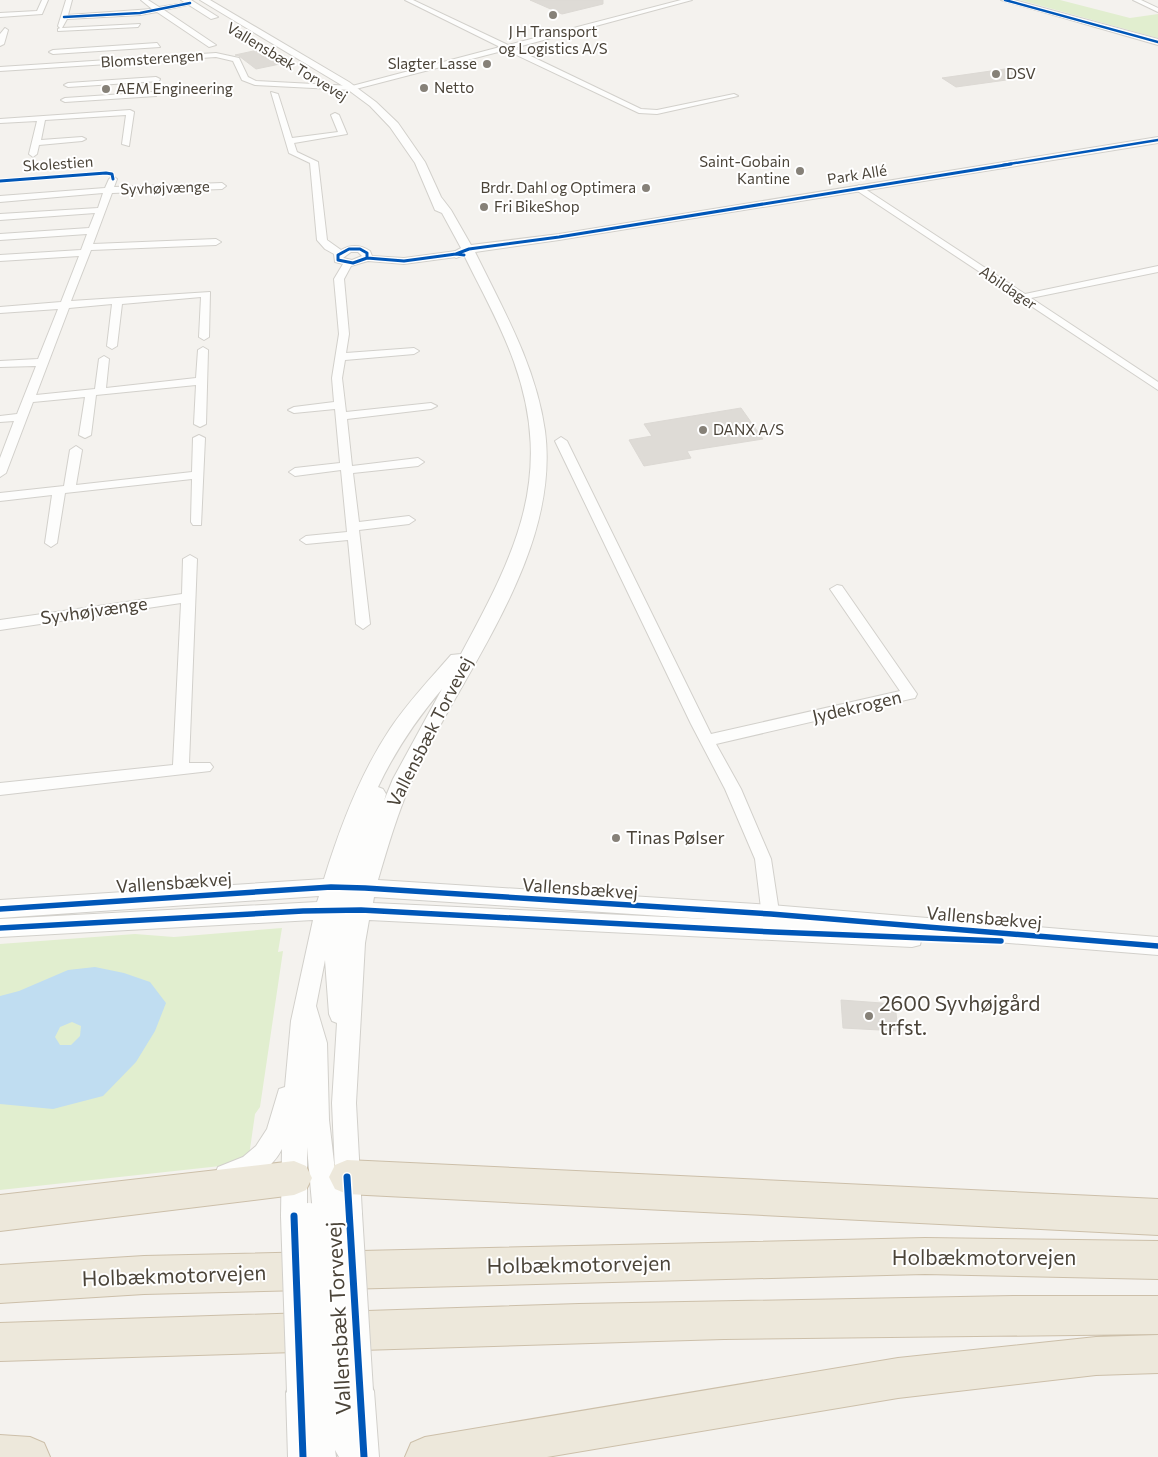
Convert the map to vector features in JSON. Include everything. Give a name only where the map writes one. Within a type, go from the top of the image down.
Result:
[{"type":"highway","points":[[0,1213],[192,1190],[322,1178],[645,1190],[1158,1217]]},
{"type":"highway","name":"Holbækmotorvejen","points":[[0,1284],[144,1275],[926,1256],[1158,1260]]},
{"type":"highway","points":[[0,1342],[535,1323],[1040,1315],[1158,1315]]},
{"type":"highway","points":[[425,1457],[898,1378],[1096,1356],[1158,1354]]},
{"type":"highway","points":[[0,1455],[30,1457]]},
{"type":"street","points":[[3,15],[40,13],[45,0]]},
{"type":"street","points":[[69,0],[59,32],[138,26]]},
{"type":"street","points":[[144,0],[212,45]]},
{"type":"street","name":"Vallensbæk Torvevej","points":[[187,2],[205,0],[349,86],[385,114],[420,162],[439,200],[456,254],[473,288],[482,298],[520,362]]},
{"type":"street","points":[[408,0],[638,111],[657,112],[734,96]]},
{"type":"street","name":"Blomsterengen","points":[[0,69],[71,74],[125,64],[222,56],[236,60],[245,78],[250,81],[290,85],[349,86],[689,0]]},
{"type":"street","points":[[1005,0],[1158,42]]},
{"type":"street","points":[[1136,0],[1158,10]]},
{"type":"street","points":[[64,17],[157,10],[187,2]]},
{"type":"street","name":"Vallensbæk Torvevej","points":[[187,2],[332,87],[367,113]]},
{"type":"street","points":[[3,15],[10,4]]},
{"type":"street","points":[[0,44],[5,30]]},
{"type":"street","points":[[56,43],[53,54],[157,45]]},
{"type":"street","points":[[86,69],[125,64],[201,61]]},
{"type":"street","points":[[60,117],[71,74],[134,80],[156,79]]},
{"type":"street","points":[[132,95],[134,80]]},
{"type":"street","points":[[65,100],[153,94]]},
{"type":"street","points":[[274,94],[293,153],[314,162],[322,240],[328,247],[340,253]]},
{"type":"street","points":[[36,143],[130,112],[126,144]]},
{"type":"street","points":[[288,141],[343,134],[335,115]]},
{"type":"street","points":[[0,121],[60,117],[85,127]]},
{"type":"street","points":[[34,154],[42,118]]},
{"type":"street","points":[[80,150],[85,127]]},
{"type":"street","name":"Vallensbæk Torvevej","points":[[382,129],[405,143]]},
{"type":"street","name":"Park Allé","points":[[456,254],[1158,140]]},
{"type":"street","name":"Syvhøjvænge","points":[[0,473],[23,418],[113,179]]},
{"type":"street","name":"Syvhøjvænge","points":[[0,199],[109,190],[222,186]]},
{"type":"street","name":"Abildager","points":[[859,188],[1158,387]]},
{"type":"street","name":"Vallensbæk Torvevej","points":[[303,1457],[328,1392],[320,1215],[322,1178],[344,1103],[336,951],[346,899],[386,820],[403,779],[490,617],[519,558],[531,521],[539,476],[538,427],[528,383],[508,330],[455,222],[439,200]]},
{"type":"street","name":"Syvhøjvænge","points":[[0,217],[101,210]]},
{"type":"street","points":[[0,237],[93,231]]},
{"type":"street","points":[[0,258],[86,250],[216,242]]},
{"type":"street","points":[[367,258],[367,253],[360,250],[349,249],[338,255],[338,260],[348,263],[362,262],[367,258],[404,261],[456,254]]},
{"type":"street","points":[[348,263],[339,279],[344,334],[342,357],[337,378],[364,624]]},
{"type":"street","points":[[1023,297],[1158,269]]},
{"type":"street","points":[[0,310],[64,307],[206,294],[204,336]]},
{"type":"street","points":[[112,346],[117,302]]},
{"type":"street","points":[[200,424],[203,350]]},
{"type":"street","points":[[342,357],[414,351]]},
{"type":"street","points":[[85,435],[104,359]]},
{"type":"street","points":[[0,364],[44,362]]},
{"type":"street","points":[[30,399],[202,382]]},
{"type":"street","points":[[294,410],[432,406]]},
{"type":"street","points":[[0,419],[23,418]]},
{"type":"street","points":[[197,522],[199,438]]},
{"type":"street","points":[[561,441],[674,677],[733,789],[763,859],[772,923]]},
{"type":"street","points":[[51,543],[76,450]]},
{"type":"street","points":[[295,472],[418,462]]},
{"type":"street","points":[[0,497],[198,475]]},
{"type":"street","points":[[306,540],[409,520]]},
{"type":"street","points":[[181,769],[190,559]]},
{"type":"street","name":"Jydekrogen","points":[[708,740],[910,694],[836,589]]},
{"type":"street","name":"Syvhøjvænge","points":[[0,625],[188,597]]},
{"type":"street","name":"Vallensbæk Torvevej","points":[[320,1215],[322,1178],[296,1108],[300,1037],[306,1002],[346,899],[392,740],[490,617]]},
{"type":"street","points":[[0,789],[205,767]]},
{"type":"street","name":"Vallensbækvej","points":[[0,928],[346,899]]},
{"type":"street","name":"Vallensbækvej","points":[[0,909],[346,899],[1158,947]]},
{"type":"street","points":[[306,1002],[315,1043],[317,1120],[322,1178]]},
{"type":"street","points":[[192,1190],[258,1162],[271,1146],[284,1118],[300,1037]]},
{"type":"street","points":[[320,1215],[328,1392],[322,1457]]},
{"type":"street","points":[[328,1392],[339,1430],[347,1446],[357,1457]]},
{"type":"street","name":"Vallensbæk Torvevej","points":[[328,1392],[364,1457]]},
{"type":"green space","points":[[1020,0],[1060,0],[1130,18],[1158,14],[1158,38]]},
{"type":"green space","points":[[282,928],[278,952],[283,951],[260,1107],[255,1114],[248,1163],[0,1190],[0,944],[135,934],[174,937]]},
{"type":"water","points":[[95,967],[124,973],[150,982],[166,1003],[155,1031],[136,1062],[103,1096],[53,1109],[0,1104],[0,996],[19,991],[68,970]],"holes":[[[72,1022],[81,1026],[80,1036],[71,1045],[60,1045],[55,1037],[60,1027]]]},
{"type":"building","points":[[530,0],[603,0],[603,4],[562,14]]},
{"type":"building","points":[[258,50],[280,64],[256,69],[235,55]]},
{"type":"building","name":"DSV","points":[[1012,68],[1028,77],[956,87],[942,78]]},
{"type":"building","name":"DANX A/S","points":[[741,408],[763,439],[687,451],[691,458],[644,466],[629,440],[652,436],[644,424]]},
{"type":"building","name":"2600 Syvhøjgård trfst.","points":[[841,1000],[895,1004],[898,1031],[843,1028]]},
{"type":"cycle path","points":[[1005,0],[1158,42]]},
{"type":"cycle path","points":[[64,17],[140,13],[190,3]]},
{"type":"cycle path","points":[[456,254],[469,249],[559,237],[1158,140]]},
{"type":"cycle path","name":"Skolestien","points":[[0,181],[106,173],[112,174],[113,179]]},
{"type":"cycle path","points":[[349,249],[360,249],[367,253],[367,258],[353,263],[338,260],[338,255],[349,249]]},
{"type":"cycle path","points":[[367,258],[404,261],[456,254],[464,255]]},
{"type":"cycle path","points":[[0,909],[331,887],[365,888],[771,914],[1158,946]]},
{"type":"cycle path","points":[[0,928],[303,911],[361,910],[773,932],[1001,941]]},
{"type":"cycle path","points":[[347,1177],[364,1457]]},
{"type":"cycle path","points":[[294,1216],[303,1457]]},
{"type":"place","name":"J H Transport og Logistics A/S","points":[[553,15]]},
{"type":"place","name":"Slagter Lasse","points":[[487,64]]},
{"type":"place","name":"DSV","points":[[996,74]]},
{"type":"place","name":"Netto","points":[[424,88]]},
{"type":"place","name":"AEM Engineering","points":[[106,89]]},
{"type":"place","name":"Saint-Gobain Kantine","points":[[800,171]]},
{"type":"place","name":"Brdr. Dahl og Optimera","points":[[646,188]]},
{"type":"place","name":"Fri BikeShop","points":[[484,207]]},
{"type":"place","name":"DANX A/S","points":[[703,430]]},
{"type":"place","name":"Tinas Pølser","points":[[616,838]]},
{"type":"place","name":"2600 Syvhøjgård trfst.","points":[[869,1016]]}]
